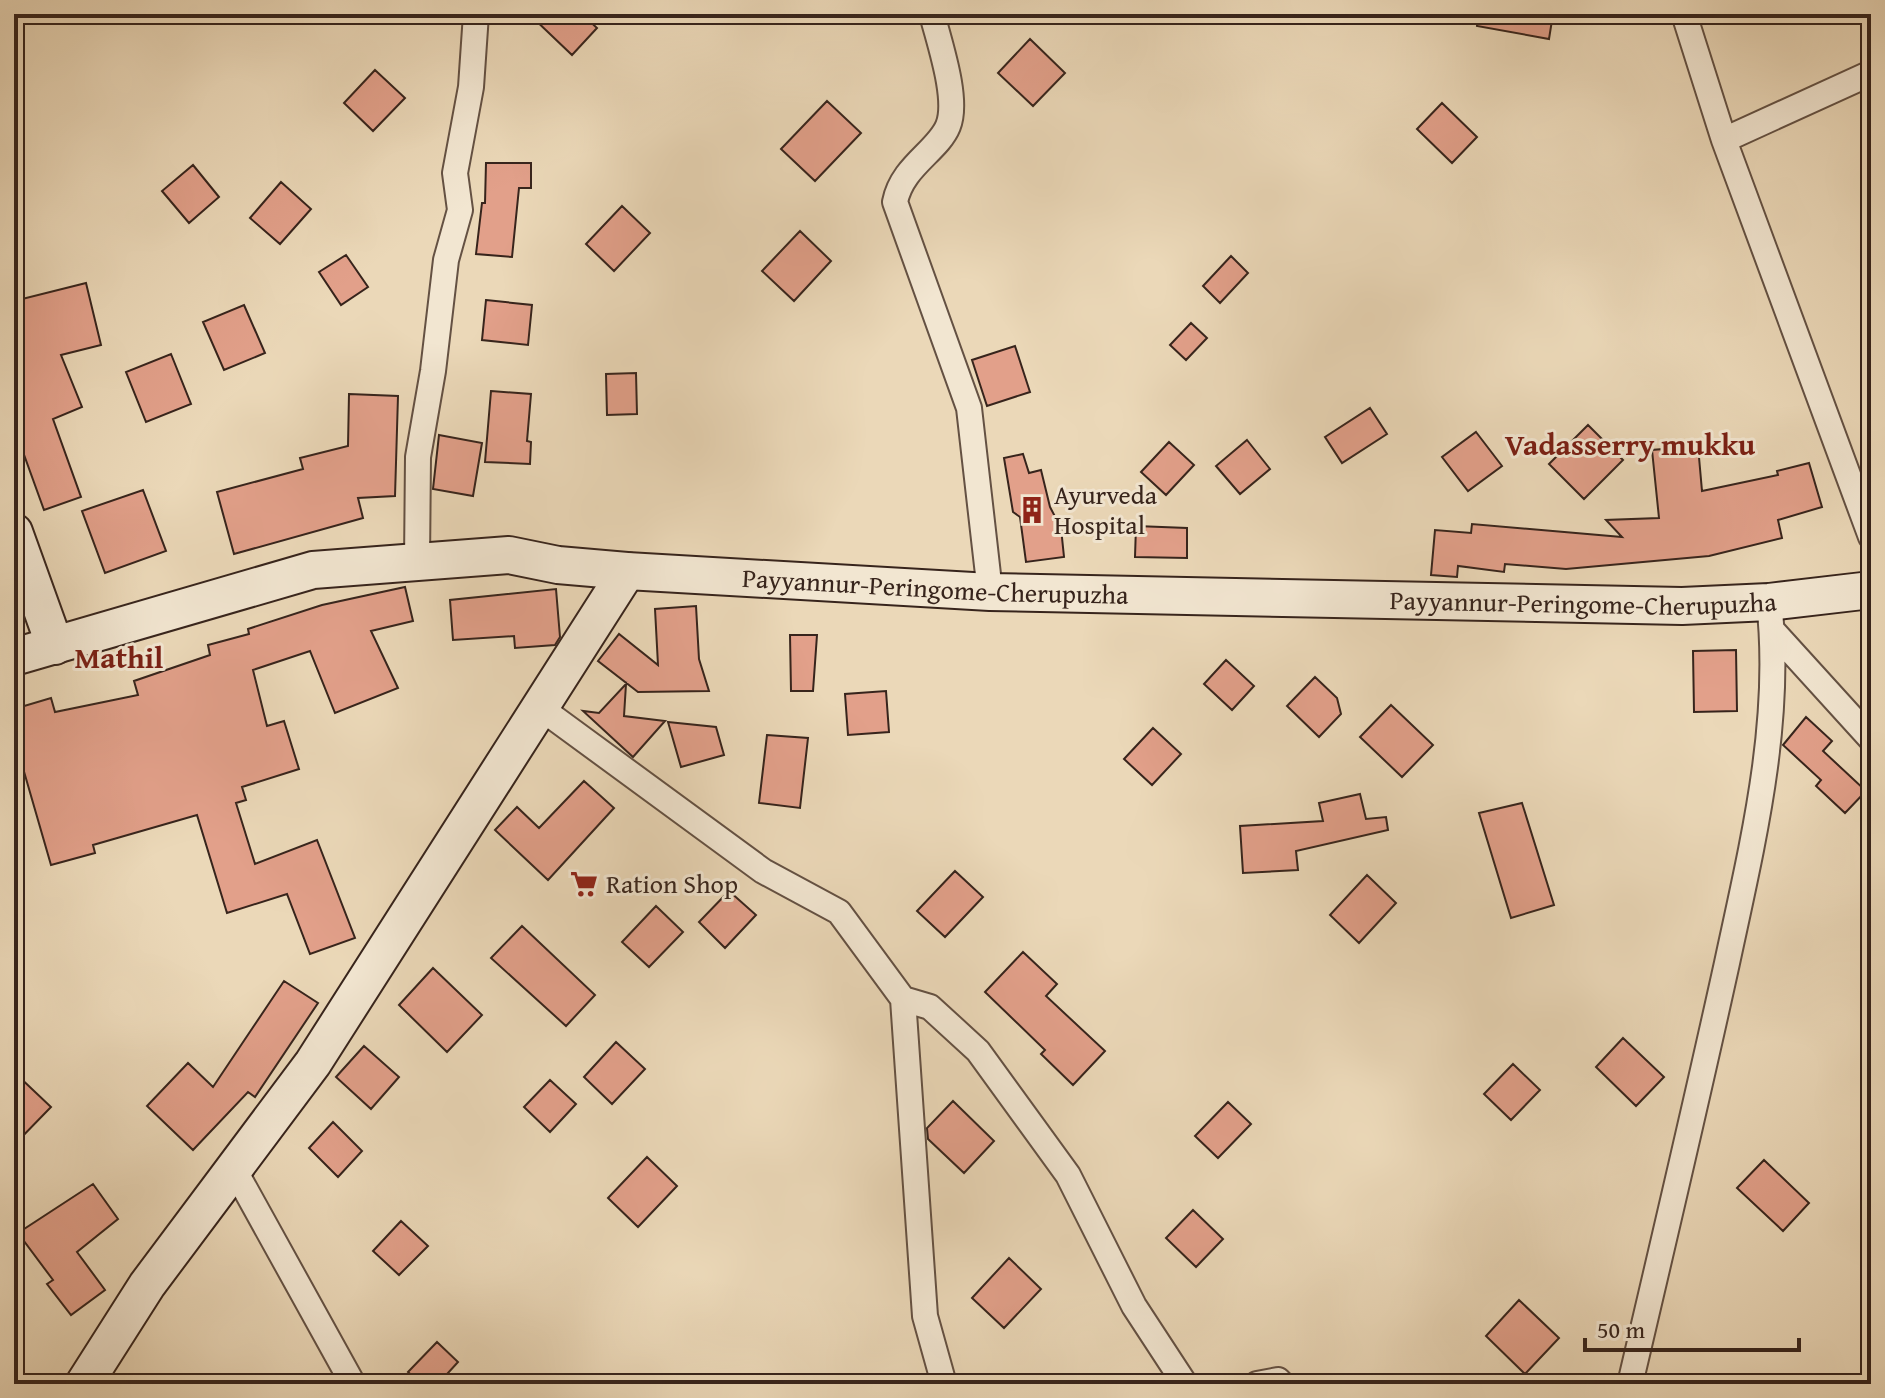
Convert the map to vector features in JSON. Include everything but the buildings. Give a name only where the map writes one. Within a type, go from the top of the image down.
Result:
[{"type":"main road","points":[[14,532],[55,646]]},
{"type":"main road","name":"Payyannur-Peringome-Cherupuzha","points":[[14,657],[313,570],[509,555],[558,565],[627,571],[990,592],[1666,605],[1771,616],[1871,590]]},
{"type":"main road","points":[[84,1384],[147,1285],[313,1063],[542,709],[627,571]]},
{"type":"street","points":[[417,562],[418,457],[433,371],[446,260],[460,210],[455,173],[471,87],[476,14]]},
{"type":"street","points":[[932,14],[950,93],[948,127],[916,162],[897,190],[895,202],[969,408],[990,592]]},
{"type":"street","points":[[1684,14],[1724,140],[1871,537]]},
{"type":"street","points":[[1724,140],[1871,73]]},
{"type":"street","points":[[1771,616],[1871,739]]},
{"type":"street","points":[[1630,1384],[1758,821],[1770,698],[1771,616]]},
{"type":"street","points":[[542,709],[763,871],[839,912],[903,999],[925,1316],[944,1384]]},
{"type":"street","points":[[903,999],[930,1007],[978,1051],[1041,1137],[1068,1175],[1134,1306],[1185,1384]]},
{"type":"street","points":[[234,1169],[353,1384]]},
{"type":"street","points":[[1257,1384],[1278,1380],[1282,1384]]},
{"type":"place","name":"Ayurveda Hospital","points":[[1032,510]]},
{"type":"place","name":"Ration Shop","points":[[584,884]]},
{"type":"district","name":"Vadasserry mukku","points":[[1630,445]]},
{"type":"district","name":"Mathil","points":[[119,658]]}]
